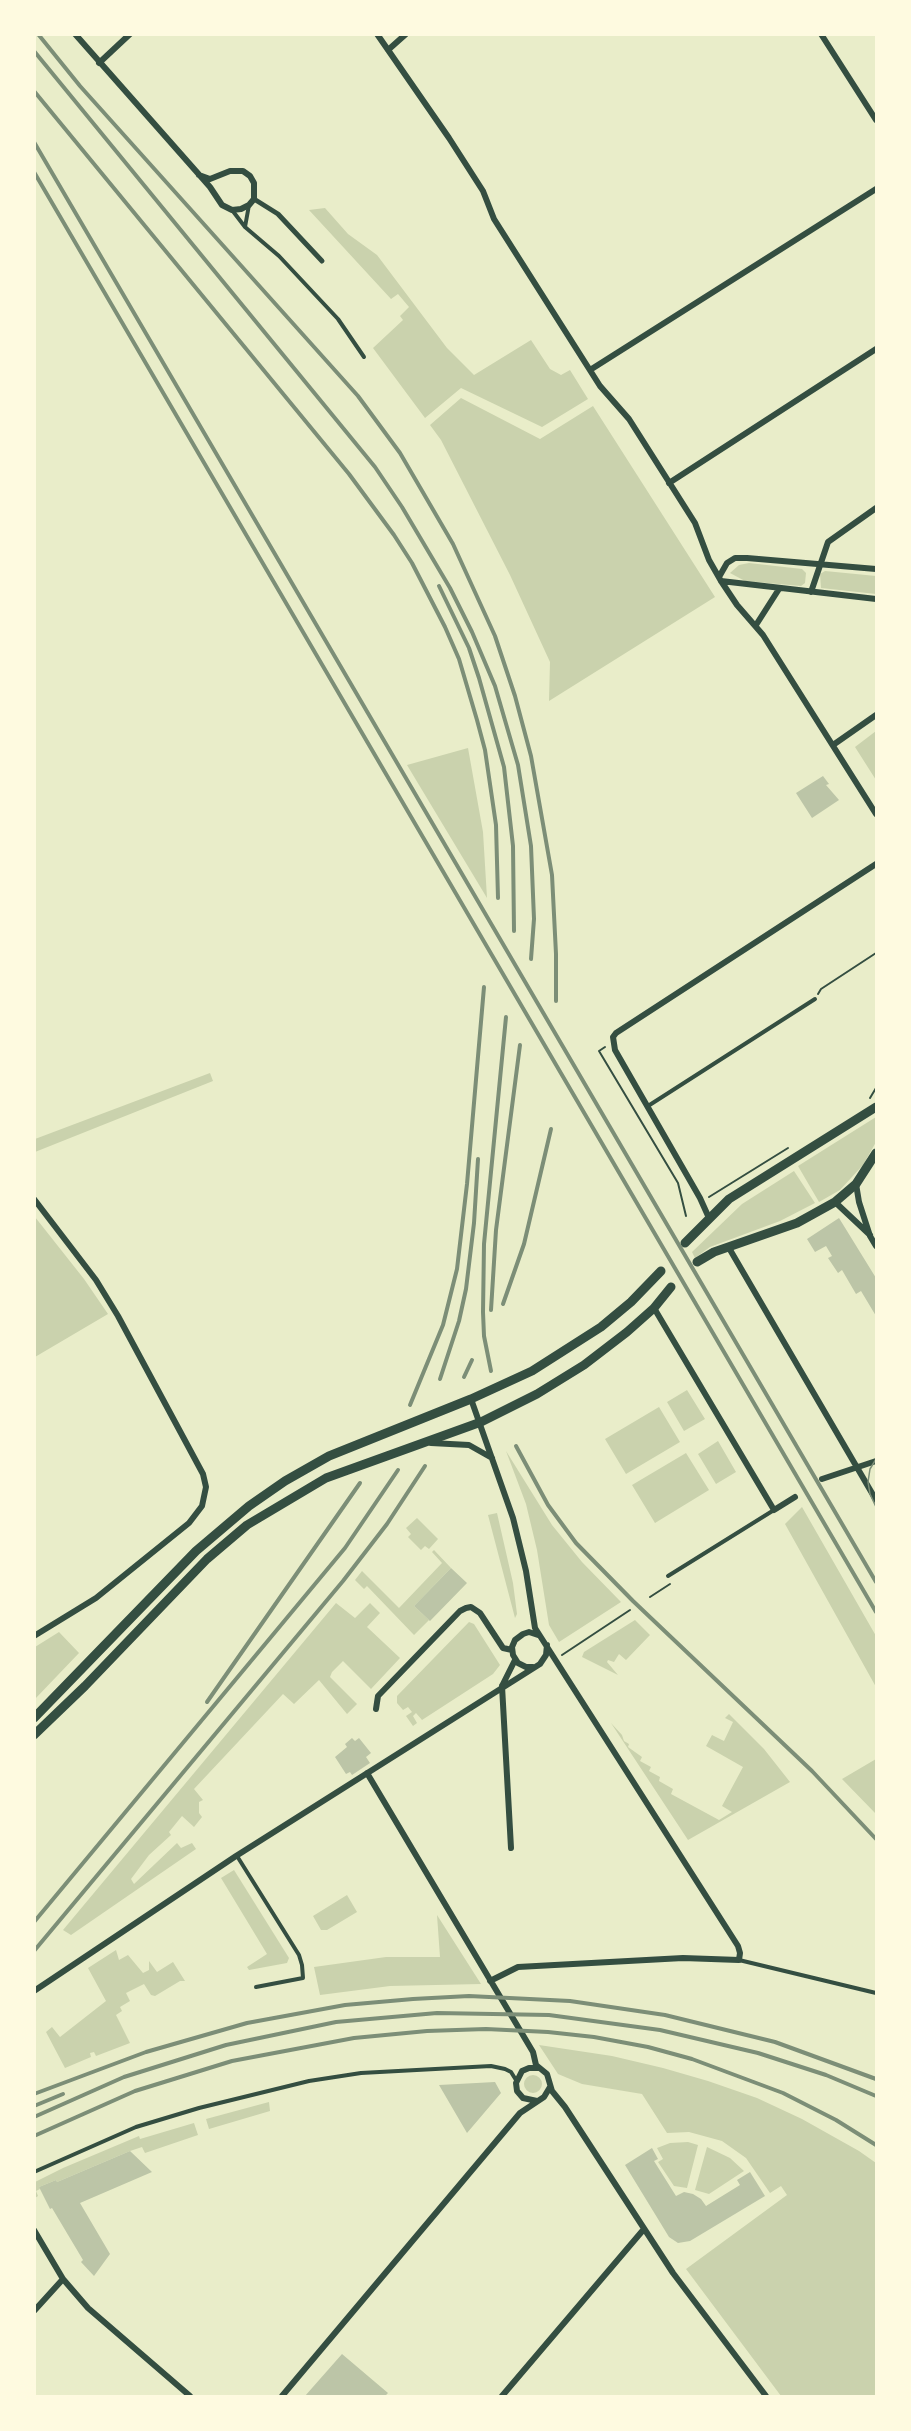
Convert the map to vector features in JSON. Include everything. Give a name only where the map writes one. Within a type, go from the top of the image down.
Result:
[{"type":"street","points":[[75,34],[199,175],[222,205],[232,210],[241,209],[251,202],[256,191],[250,176],[243,171],[230,171],[210,179],[199,175]]},
{"type":"street","points":[[99,63],[130,34]]},
{"type":"street","points":[[377,34],[450,138],[483,191],[494,219],[590,370],[608,398],[626,415],[698,528],[709,560],[737,606],[756,625],[876,814]]},
{"type":"street","points":[[388,50],[406,34]]},
{"type":"street","points":[[821,34],[876,120]]},
{"type":"street","points":[[590,370],[876,189]]},
{"type":"street","points":[[251,202],[278,214],[322,261]]},
{"type":"street","points":[[669,483],[876,349]]},
{"type":"street","points":[[812,592],[824,550],[833,536],[876,508]]},
{"type":"street","points":[[720,579],[722,569],[735,558],[876,569]]},
{"type":"street","points":[[720,579],[779,589],[876,599]]},
{"type":"street","points":[[756,625],[779,589]]},
{"type":"street","points":[[833,745],[876,715]]},
{"type":"street","points":[[709,1218],[612,1042],[616,1033],[876,864]]},
{"type":"street","points":[[685,1243],[729,1199],[876,1107]]},
{"type":"street","points":[[697,1263],[714,1252],[797,1223],[835,1202],[856,1184],[876,1153]]},
{"type":"street","points":[[856,1184],[859,1202],[870,1236],[876,1246]]},
{"type":"street","points":[[34,1199],[96,1280],[118,1316],[203,1473],[206,1487],[202,1506],[189,1523],[96,1598],[34,1636]]},
{"type":"street","points":[[835,1202],[870,1236]]},
{"type":"street","points":[[729,1248],[876,1500]]},
{"type":"street","points":[[34,1718],[218,1530],[285,1481],[321,1460],[352,1446],[513,1381],[601,1327],[631,1302],[662,1271]]},
{"type":"street","points":[[34,1735],[58,1714],[230,1538],[291,1496],[340,1472],[481,1422],[520,1403],[584,1365],[627,1332],[654,1308],[671,1287]]},
{"type":"street","points":[[654,1308],[774,1510],[795,1497]]},
{"type":"street","points":[[471,1399],[506,1493],[520,1542],[535,1628],[738,1946],[739,1960],[636,1960],[518,1967],[490,1981]]},
{"type":"street","points":[[418,1444],[449,1442],[469,1445],[492,1458]]},
{"type":"street","points":[[822,1479],[876,1461]]},
{"type":"street","points":[[376,1709],[378,1696],[466,1608],[471,1607],[480,1612],[502,1648],[512,1650]]},
{"type":"street","points":[[523,1634],[532,1617]]},
{"type":"street","points":[[535,1667],[525,1667],[515,1660],[512,1650],[515,1640],[523,1634],[532,1632],[541,1637]]},
{"type":"street","points":[[545,1659],[546,1643]]},
{"type":"street","points":[[34,1991],[236,1856],[502,1686],[545,1659],[556,1658]]},
{"type":"street","points":[[511,1848],[502,1686],[515,1660]]},
{"type":"street","points":[[367,1773],[533,2052],[538,2068]]},
{"type":"street","points":[[520,2113],[521,2096],[516,2080],[525,2069],[538,2068],[547,2074],[550,2087],[673,2273],[766,2397]]},
{"type":"street","points":[[282,2397],[520,2113],[546,2095],[550,2087]]},
{"type":"street","points":[[521,2096],[528,2100],[538,2100]]},
{"type":"street","points":[[502,2397],[644,2229]]},
{"type":"street","points":[[34,2230],[63,2278],[102,2322],[190,2397]]},
{"type":"street","points":[[34,2311],[63,2278]]},
{"type":"lane","points":[[245,227],[251,202]]},
{"type":"lane","points":[[232,210],[245,227],[279,256],[338,319],[364,357]]},
{"type":"lane","points":[[647,1107],[815,999]]},
{"type":"lane","points":[[668,1576],[774,1510]]},
{"type":"lane","points":[[236,1856],[299,1955],[302,1965],[303,1978],[256,1987]]},
{"type":"lane","points":[[739,1960],[876,1993]]},
{"type":"lane","points":[[34,2172],[90,2146],[146,2124],[229,2100],[309,2081],[361,2073],[491,2066],[505,2069],[516,2080]]},
{"type":"path","points":[[815,999],[821,989],[876,953]]},
{"type":"path","points":[[599,1051],[678,1183],[686,1216]]},
{"type":"path","points":[[867,1100],[876,1088]]},
{"type":"path","points":[[713,1193],[785,1149],[791,1148]]},
{"type":"path","points":[[650,1597],[674,1581]]},
{"type":"path","points":[[556,1658],[630,1610]]},
{"type":"green space","points":[[325,208],[348,234],[377,255],[447,348],[474,375],[531,340],[550,369],[561,375],[570,370],[588,399],[542,427],[461,388],[425,418],[373,348],[403,320],[400,316],[409,307],[398,294],[391,299],[309,210]]},
{"type":"green space","points":[[461,398],[540,439],[593,406],[715,597],[549,701],[550,662],[510,575],[441,440],[430,425]]},
{"type":"green space","points":[[749,563],[802,569],[806,573],[805,583],[801,586],[745,581],[730,573],[739,565]]},
{"type":"green space","points":[[825,571],[876,576],[876,594],[821,588],[820,574]]},
{"type":"green space","points":[[876,731],[876,780],[855,747]]},
{"type":"green space","points":[[468,748],[483,832],[487,898],[407,765]]},
{"type":"green space","points":[[210,1073],[213,1081],[35,1152],[35,1139]]},
{"type":"green space","points":[[876,1117],[876,1142],[863,1165],[840,1190],[819,1202],[798,1166]]},
{"type":"green space","points":[[794,1171],[815,1203],[780,1221],[710,1247],[695,1258],[692,1252],[742,1204]]},
{"type":"green space","points":[[35,1217],[84,1279],[108,1314],[35,1357]]},
{"type":"green space","points":[[687,1390],[705,1419],[684,1431],[667,1402]]},
{"type":"green space","points":[[659,1407],[680,1442],[626,1474],[605,1439]]},
{"type":"green space","points":[[718,1441],[736,1472],[716,1484],[698,1454]]},
{"type":"green space","points":[[506,1451],[552,1525],[582,1562],[621,1602],[559,1642],[549,1625],[537,1550],[526,1504]]},
{"type":"green space","points":[[686,1453],[709,1490],[655,1523],[632,1485]]},
{"type":"green space","points":[[802,1507],[876,1636],[876,1687],[785,1524]]},
{"type":"green space","points":[[497,1513],[513,1583],[517,1614],[515,1618],[488,1515]]},
{"type":"green space","points":[[417,1518],[438,1539],[429,1549],[425,1546],[421,1550],[408,1537],[411,1534],[406,1528]]},
{"type":"green space","points":[[434,1550],[451,1568],[414,1606],[429,1620],[414,1635],[367,1586],[364,1589],[355,1580],[362,1571],[399,1608],[442,1563],[432,1552]]},
{"type":"green space","points":[[336,1603],[355,1618],[370,1603],[380,1613],[367,1627],[400,1658],[371,1689],[343,1661],[332,1672],[330,1677],[357,1704],[347,1714],[319,1680],[294,1704],[283,1694],[194,1789],[203,1800],[199,1802],[199,1813],[202,1817],[194,1827],[182,1816],[169,1832],[171,1835],[149,1855],[131,1879],[134,1884],[177,1843],[181,1848],[192,1843],[196,1849],[71,1935],[63,1930]]},
{"type":"green space","points":[[635,1620],[650,1635],[626,1660],[619,1654],[614,1662],[608,1660],[607,1662],[618,1675],[582,1657],[584,1652]]},
{"type":"green space","points":[[469,1622],[474,1624],[500,1665],[493,1674],[422,1720],[416,1713],[413,1716],[417,1723],[413,1726],[406,1716],[412,1712],[408,1707],[403,1710],[397,1703],[397,1696]]},
{"type":"green space","points":[[59,1632],[79,1653],[35,1699],[35,1647]]},
{"type":"green space","points":[[729,1714],[764,1749],[790,1782],[688,1840],[611,1723],[622,1735],[624,1741],[629,1744],[628,1747],[642,1757],[640,1761],[651,1767],[649,1771],[660,1777],[659,1781],[673,1789],[671,1794],[719,1820],[732,1812],[722,1806],[743,1767],[706,1746],[712,1735],[724,1741],[733,1722],[725,1718]]},
{"type":"green space","points":[[876,1759],[876,1814],[842,1779]]},
{"type":"green space","points":[[234,1870],[289,1958],[287,1963],[249,1970],[247,1967],[267,1954],[221,1878]]},
{"type":"green space","points":[[347,1895],[357,1912],[327,1930],[321,1930],[313,1916]]},
{"type":"green space","points":[[437,1915],[481,1984],[390,1986],[320,1995],[314,1967],[386,1957],[440,1957]]},
{"type":"green space","points":[[116,1950],[119,1960],[128,1955],[143,1973],[149,1970],[149,1961],[157,1972],[173,1962],[185,1981],[180,1981],[155,1996],[151,1995],[144,1984],[126,1993],[130,2001],[120,2007],[122,2011],[116,2015],[130,2043],[96,2056],[94,2052],[90,2053],[91,2057],[65,2068],[46,2032],[52,2027],[60,2037],[106,2001],[88,1968]]},
{"type":"green space","points":[[539,2045],[612,2056],[663,2068],[757,2098],[802,2119],[876,2163],[876,2396],[781,2396],[686,2269],[787,2195],[781,2186],[770,2193],[746,2158],[722,2141],[689,2132],[667,2133],[642,2094],[582,2084],[558,2074]]},
{"type":"green space","points":[[533,2075],[539,2078],[542,2084],[539,2090],[533,2093],[527,2090],[524,2084],[527,2078]]},
{"type":"green space","points":[[269,2102],[270,2111],[209,2129],[206,2119]]},
{"type":"green space","points":[[194,2123],[198,2135],[145,2153],[142,2147],[130,2151],[57,2182],[56,2180],[39,2187],[40,2189],[36,2191],[38,2196],[35,2198],[35,2182],[63,2168],[139,2136],[140,2139]]},
{"type":"green space","points":[[688,2142],[698,2145],[687,2188],[674,2186],[658,2162],[663,2159],[657,2148],[670,2143]]},
{"type":"green space","points":[[707,2147],[730,2158],[744,2171],[709,2194],[695,2190]]},
{"type":"building","points":[[823,776],[829,784],[826,785],[839,800],[812,818],[796,793]]},
{"type":"building","points":[[839,1218],[876,1278],[876,1316],[861,1291],[856,1294],[842,1270],[838,1273],[828,1258],[832,1256],[826,1246],[815,1252],[807,1239]]},
{"type":"building","points":[[451,1568],[467,1583],[430,1621],[414,1606]]},
{"type":"building","points":[[352,1738],[355,1741],[359,1738],[371,1753],[366,1757],[370,1763],[352,1775],[350,1772],[346,1774],[335,1757],[347,1747],[345,1744]]},
{"type":"building","points":[[495,2082],[501,2093],[467,2133],[439,2085]]},
{"type":"building","points":[[652,2148],[658,2159],[654,2161],[676,2196],[684,2192],[693,2194],[706,2206],[740,2185],[737,2180],[750,2172],[765,2196],[690,2241],[678,2243],[669,2237],[625,2165]]},
{"type":"building","points":[[130,2151],[152,2172],[80,2203],[110,2254],[94,2276],[81,2262],[83,2260],[52,2208],[50,2209],[39,2187],[56,2180],[57,2182]]},
{"type":"building","points":[[342,2354],[388,2393],[385,2396],[305,2396]]},
{"type":"tram line","points":[[876,1459],[870,1469],[868,1482],[876,1507]]},
{"type":"railway","points":[[38,34],[80,86],[358,396],[400,453],[453,544],[495,636],[515,696],[531,756],[552,875],[556,1001]]},
{"type":"railway","points":[[34,51],[375,467],[402,507],[450,588],[495,686],[518,765],[531,846],[534,919],[531,959]]},
{"type":"railway","points":[[34,91],[349,474],[412,563],[459,659],[485,750],[496,825],[498,898]]},
{"type":"railway","points":[[34,142],[876,1582]]},
{"type":"railway","points":[[34,172],[876,1612]]},
{"type":"railway","points":[[439,586],[469,648],[504,767],[513,846],[514,931]]},
{"type":"railway","points":[[410,1405],[443,1325],[457,1269],[467,1184],[484,987]]},
{"type":"railway","points":[[491,1371],[484,1336],[484,1244],[506,1017]]},
{"type":"railway","points":[[491,1310],[496,1230],[520,1045]]},
{"type":"railway","points":[[503,1304],[524,1244],[551,1129]]},
{"type":"railway","points":[[440,1379],[459,1321],[466,1289],[474,1223],[478,1159]]},
{"type":"railway","points":[[464,1377],[472,1360]]},
{"type":"railway","points":[[516,1446],[548,1505],[576,1543],[633,1601],[812,1771],[876,1839]]},
{"type":"railway","points":[[34,1951],[343,1581],[387,1524],[425,1466]]},
{"type":"railway","points":[[34,1922],[345,1548],[398,1470]]},
{"type":"railway","points":[[207,1702],[360,1483]]},
{"type":"railway","points":[[34,2094],[146,2052],[247,2023],[345,2005],[469,1996],[570,2001],[665,2015],[775,2042],[876,2079]]},
{"type":"railway","points":[[34,2117],[124,2077],[226,2045],[336,2022],[437,2013],[549,2015],[660,2030],[758,2053],[826,2075],[876,2096]]},
{"type":"railway","points":[[34,2136],[135,2091],[232,2061],[354,2038],[427,2031],[486,2029],[594,2037],[648,2047],[692,2059],[783,2093],[836,2120],[876,2145]]},
{"type":"railway","points":[[34,2106],[63,2094]]}]
